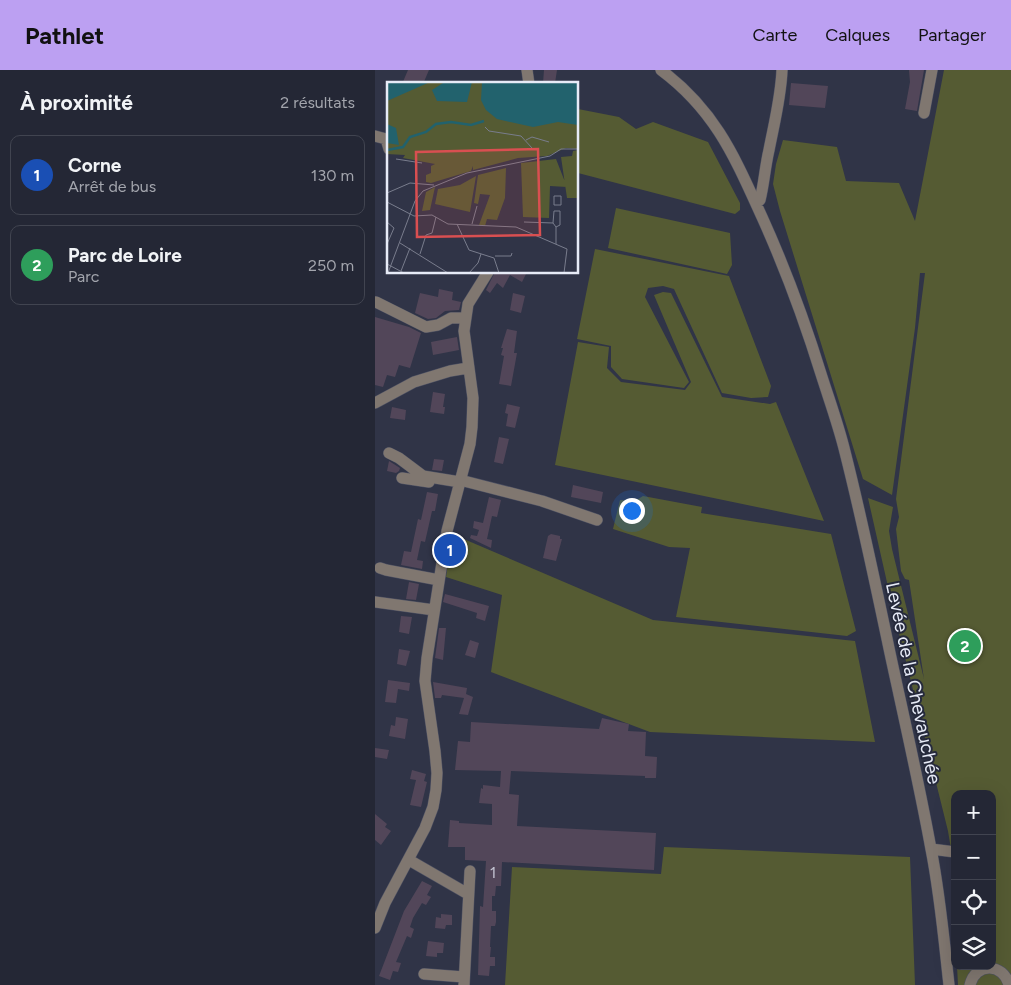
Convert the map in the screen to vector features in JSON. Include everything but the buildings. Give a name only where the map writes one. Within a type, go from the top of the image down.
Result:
[{"type":"street","name":"Levée de la Chevauchée","points":[[661,70],[681,85],[699,103],[727,144],[756,203],[792,285],[805,322],[845,450],[865,536],[931,849],[943,925],[949,985]]},
{"type":"street","points":[[756,203],[760,200],[763,187],[780,92],[782,70]]},
{"type":"street","points":[[924,113],[932,70]]},
{"type":"street","points":[[375,136],[386,139],[387,142]]},
{"type":"street","points":[[375,928],[385,903],[425,828],[433,807],[436,790],[437,765],[425,681],[427,658],[447,531],[472,427],[473,398],[464,331],[468,304],[487,274]]},
{"type":"street","points":[[376,302],[425,327],[439,326],[451,318],[466,318]]},
{"type":"street","points":[[375,403],[415,382],[450,371],[469,368]]},
{"type":"street","points":[[389,453],[423,476],[542,501],[597,520]]},
{"type":"street","points":[[402,478],[459,483]]},
{"type":"street","points":[[380,568],[439,580]]},
{"type":"street","points":[[375,602],[434,610]]},
{"type":"street","points":[[931,849],[951,852]]},
{"type":"street","points":[[409,860],[468,894]]},
{"type":"street","points":[[424,974],[464,981],[470,871]]},
{"type":"street","points":[[970,985],[975,974],[986,968],[999,970],[1009,981]]},
{"type":"green space","points":[[944,70],[1011,70],[1011,985],[958,985],[957,970],[996,970],[996,790],[951,790],[951,849],[868,498],[893,507],[889,531],[892,549],[924,679],[909,580],[905,579],[901,571],[896,529],[899,517],[896,499],[925,273],[920,273],[915,328],[892,495],[863,479],[780,211],[773,184],[776,164],[783,140],[837,147],[846,181],[899,183],[915,221]]},
{"type":"green space","points":[[579,109],[619,117],[636,129],[653,122],[708,142],[740,203],[740,210],[735,214],[579,173]]},
{"type":"green space","points":[[616,208],[730,233],[732,265],[727,274],[608,248]]},
{"type":"green space","points":[[595,249],[729,276],[771,386],[768,397],[751,398],[722,393],[674,289],[663,286],[648,288],[645,297],[689,382],[684,388],[622,379],[611,367],[611,346],[577,339]]},
{"type":"green space","points":[[663,292],[671,293],[722,397],[770,404],[776,402],[824,521],[555,465],[578,342],[609,347],[607,368],[621,382],[685,390],[691,382],[654,295]]},
{"type":"green space","points":[[643,496],[702,507],[701,513],[831,534],[856,631],[847,636],[676,617],[690,548],[669,547],[613,529],[620,500],[635,501]]},
{"type":"green space","points":[[452,534],[653,620],[855,641],[875,742],[650,732],[491,672],[502,595],[446,577]]},
{"type":"green space","points":[[664,847],[910,857],[915,985],[505,985],[512,867],[661,874]]},
{"type":"place","name":"Corne","points":[[450,550]]},
{"type":"place","name":"Parc de Loire","points":[[965,646]]}]
